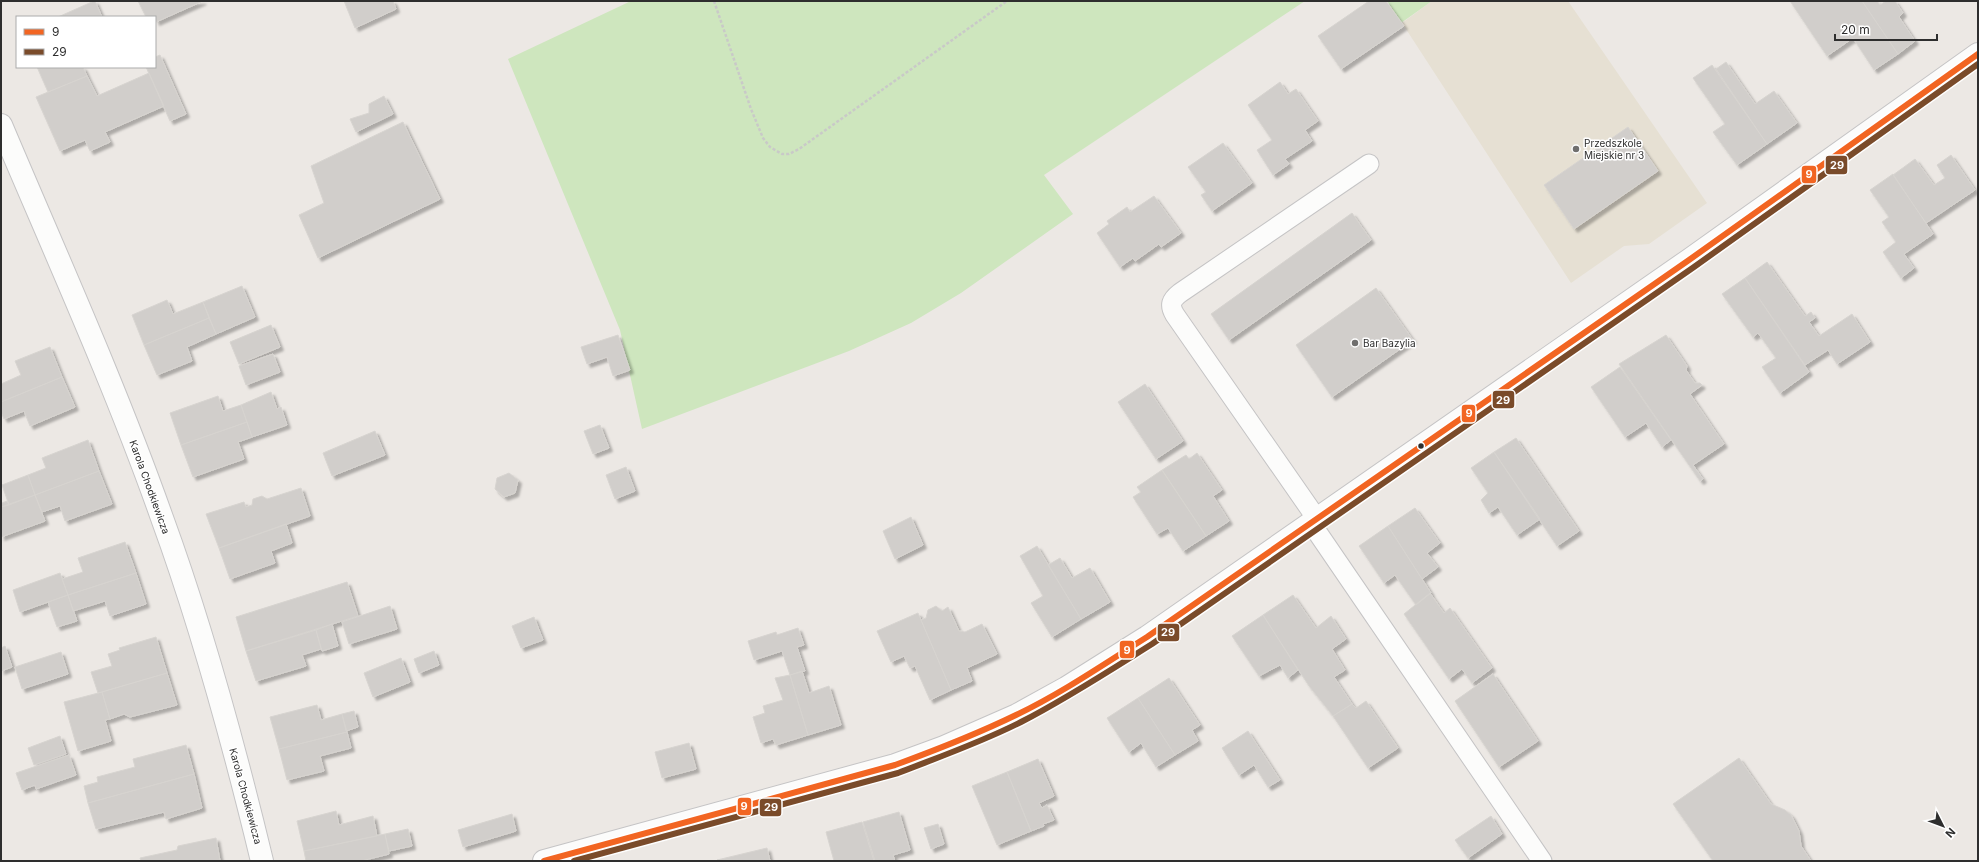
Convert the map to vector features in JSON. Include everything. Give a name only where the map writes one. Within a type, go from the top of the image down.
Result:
[{"type":"street","points":[[544,861],[864,774],[944,747],[1017,714],[1066,688],[1177,617],[1740,225],[1978,54]]},
{"type":"street","name":"Karola Chodkiewicza","points":[[1,125],[124,415],[161,513],[197,621],[219,694],[262,861]]},
{"type":"lane","points":[[1369,164],[1180,294],[1172,300],[1171,305],[1175,315],[1542,861]]},
{"type":"path","points":[[714,1],[757,125],[770,147],[782,154],[789,154],[799,149],[1007,1]]},
{"type":"shaded area","name":"Przedszkole Miejskie nr 3","points":[[1432,1],[1568,1],[1707,203],[1649,244],[1624,246],[1571,283],[1402,23]]},
{"type":"green space","points":[[631,1],[1305,1],[1044,175],[1073,214],[961,293],[911,323],[849,351],[642,429],[620,330],[508,59]]},
{"type":"green space","points":[[1387,1],[1432,1],[1401,23]]},
{"type":"building","points":[[94,1],[102,16],[60,16]]},
{"type":"building","points":[[138,1],[203,1],[156,22],[156,16],[146,16]]},
{"type":"building","points":[[344,1],[393,1],[396,9],[355,28]]},
{"type":"building","points":[[1369,1],[1386,1],[1404,26],[1341,69],[1318,36]]},
{"type":"building","points":[[1790,1],[1862,1],[1898,54],[1874,70],[1853,38],[1827,56]]},
{"type":"building","points":[[1862,1],[1877,1],[1880,5],[1886,1],[1895,1],[1903,13],[1899,17],[1915,41],[1898,54]]},
{"type":"building","points":[[160,55],[186,114],[170,121],[146,68],[156,68],[156,57]]},
{"type":"building","points":[[1726,62],[1755,104],[1774,91],[1797,123],[1767,144],[1716,69]]},
{"type":"building","points":[[1712,65],[1767,144],[1737,165],[1713,132],[1725,124],[1693,78]]},
{"type":"building","points":[[37,68],[83,68],[87,76],[48,92]]},
{"type":"building","points":[[149,73],[164,106],[105,132],[110,142],[90,151],[85,140],[60,151],[36,97],[87,76],[97,96]]},
{"type":"building","points":[[1280,82],[1288,94],[1296,89],[1318,121],[1305,130],[1312,141],[1285,159],[1289,164],[1273,175],[1257,150],[1272,140],[1248,105]]},
{"type":"building","points":[[384,96],[393,114],[356,132],[350,119],[369,113],[369,104]]},
{"type":"building","points":[[403,122],[440,199],[318,258],[299,215],[324,203],[311,166]]},
{"type":"building","name":"Przedszkole Miejskie nr 3","points":[[1628,127],[1658,171],[1574,229],[1544,185]]},
{"type":"building","points":[[1223,143],[1252,183],[1212,211],[1201,195],[1206,192],[1188,167]]},
{"type":"building","points":[[1951,155],[1975,190],[1926,223],[1893,175],[1915,159],[1934,185],[1945,178],[1937,165]]},
{"type":"building","points":[[1893,174],[1933,234],[1904,254],[1914,268],[1901,278],[1883,252],[1896,242],[1882,222],[1889,217],[1870,190]]},
{"type":"building","points":[[1154,196],[1181,233],[1161,247],[1159,244],[1135,261],[1133,258],[1120,267],[1097,233],[1109,224],[1107,221],[1127,207],[1130,212]]},
{"type":"building","points":[[1352,213],[1371,240],[1229,340],[1211,314]]},
{"type":"building","points":[[1767,262],[1805,316],[1811,312],[1815,318],[1809,322],[1819,336],[1852,314],[1870,342],[1837,364],[1828,350],[1805,365],[1745,278]]},
{"type":"building","points":[[1745,278],[1809,372],[1780,393],[1762,367],[1776,358],[1758,333],[1753,337],[1722,294]]},
{"type":"building","points":[[242,286],[255,317],[216,334],[203,302]]},
{"type":"building","points":[[1376,288],[1413,340],[1332,397],[1296,345]]},
{"type":"building","points":[[167,300],[173,314],[203,302],[209,318],[144,345],[132,315]]},
{"type":"building","points":[[209,318],[216,334],[187,347],[192,361],[157,375],[144,345]]},
{"type":"building","points":[[271,325],[280,347],[239,364],[230,342]]},
{"type":"building","points":[[618,335],[630,370],[613,376],[607,357],[587,364],[581,347]]},
{"type":"building","points":[[1666,335],[1687,366],[1686,370],[1695,383],[1700,383],[1702,385],[1690,394],[1724,444],[1693,465],[1703,479],[1700,481],[1619,364]]},
{"type":"building","points":[[50,347],[62,377],[1,402],[1,384],[21,375],[15,361]]},
{"type":"building","points":[[273,354],[280,372],[246,385],[239,366]]},
{"type":"building","points":[[1620,367],[1671,440],[1662,447],[1646,423],[1625,437],[1591,387]]},
{"type":"building","points":[[62,377],[75,407],[30,426],[24,411],[4,419],[1,412],[1,402]]},
{"type":"building","points":[[1145,384],[1183,441],[1156,459],[1118,402]]},
{"type":"building","points":[[271,392],[277,409],[281,407],[287,425],[252,437],[241,405]]},
{"type":"building","points":[[218,396],[223,411],[241,405],[247,422],[181,445],[170,413]]},
{"type":"building","points":[[247,422],[252,437],[238,442],[244,459],[193,477],[181,445]]},
{"type":"building","points":[[600,425],[609,448],[593,454],[584,431]]},
{"type":"building","points":[[375,431],[385,455],[332,476],[323,453]]},
{"type":"building","points":[[1516,438],[1579,531],[1557,546],[1494,452]]},
{"type":"building","points":[[88,440],[99,471],[35,495],[28,475],[46,468],[42,458]]},
{"type":"building","points":[[1494,452],[1540,519],[1517,535],[1498,507],[1489,513],[1481,500],[1488,493],[1471,468]]},
{"type":"building","points":[[1197,453],[1222,490],[1213,496],[1229,521],[1206,536],[1162,470],[1186,455],[1189,459]]},
{"type":"building","points":[[626,467],[635,491],[615,499],[606,475]]},
{"type":"building","points":[[1162,470],[1206,536],[1183,551],[1168,528],[1157,534],[1133,497],[1141,492],[1137,487]]},
{"type":"building","points":[[99,471],[112,504],[65,521],[60,506],[42,512],[35,495]]},
{"type":"building","points":[[509,473],[518,480],[515,493],[504,497],[495,489],[497,478]]},
{"type":"building","points":[[28,475],[35,495],[9,505],[2,485]]},
{"type":"building","points":[[301,488],[310,516],[219,548],[206,514],[244,502],[246,507],[252,505],[253,499],[262,496],[267,499]]},
{"type":"building","points":[[35,495],[45,521],[1,537],[1,507]]},
{"type":"building","points":[[1,500],[2,503],[7,501],[9,505],[1,507]]},
{"type":"building","points":[[1415,508],[1440,543],[1427,553],[1438,567],[1422,579],[1388,526]]},
{"type":"building","points":[[911,517],[923,545],[895,559],[883,531]]},
{"type":"building","points":[[286,524],[292,543],[271,551],[275,563],[230,579],[219,548]]},
{"type":"building","points":[[1388,526],[1431,593],[1416,605],[1395,575],[1384,583],[1359,546]]},
{"type":"building","points":[[125,542],[136,573],[68,595],[62,579],[83,572],[78,558]]},
{"type":"building","points":[[1037,546],[1081,619],[1052,637],[1031,603],[1043,596],[1020,556]]},
{"type":"building","points":[[1060,558],[1072,578],[1090,568],[1110,602],[1081,619],[1048,565]]},
{"type":"building","points":[[60,573],[68,595],[20,612],[13,590]]},
{"type":"building","points":[[136,573],[146,604],[110,616],[105,601],[73,611],[68,595]]},
{"type":"building","points":[[347,582],[358,616],[246,651],[236,617]]},
{"type":"building","points":[[1430,593],[1444,613],[1450,608],[1492,668],[1472,683],[1462,669],[1449,679],[1404,614]]},
{"type":"building","points":[[68,595],[77,621],[57,627],[48,602]]},
{"type":"building","points":[[1293,595],[1316,628],[1331,616],[1346,639],[1332,649],[1345,670],[1334,677],[1352,704],[1333,716],[1309,686],[1263,615]]},
{"type":"building","points":[[390,606],[397,629],[349,644],[342,622]]},
{"type":"building","points":[[936,606],[942,611],[948,607],[959,631],[965,632],[982,624],[997,654],[967,668],[972,681],[951,690],[921,620],[926,618],[928,610]]},
{"type":"building","points":[[918,613],[951,690],[930,700],[915,666],[910,668],[904,656],[891,662],[877,631]]},
{"type":"building","points":[[1263,615],[1298,670],[1288,678],[1280,665],[1259,676],[1232,636]]},
{"type":"building","points":[[534,617],[543,640],[521,648],[512,626]]},
{"type":"building","points":[[332,624],[338,646],[322,651],[316,630]]},
{"type":"building","points":[[798,628],[804,645],[797,647],[805,671],[790,675],[782,651],[754,660],[748,641],[776,632],[777,635]]},
{"type":"building","points":[[316,630],[321,649],[302,655],[306,666],[256,681],[246,651]]},
{"type":"building","points":[[156,637],[167,673],[98,693],[91,672],[112,666],[108,654],[120,650],[119,648]]},
{"type":"building","points":[[5,646],[12,667],[1,671],[1,648]]},
{"type":"building","points":[[434,651],[439,665],[419,673],[414,659]]},
{"type":"building","points":[[61,652],[68,674],[22,689],[15,667]]},
{"type":"building","points":[[401,658],[410,682],[373,697],[364,673]]},
{"type":"building","points":[[802,671],[809,693],[829,686],[841,725],[808,735],[790,675]]},
{"type":"building","points":[[167,673],[177,705],[130,717],[124,714],[110,719],[102,692]]},
{"type":"building","points":[[1493,674],[1538,741],[1499,767],[1455,701]]},
{"type":"building","points":[[790,675],[808,735],[776,745],[773,739],[761,743],[753,717],[765,713],[763,706],[783,700],[775,678]]},
{"type":"building","points":[[1169,678],[1200,725],[1192,730],[1198,741],[1175,755],[1138,698]]},
{"type":"building","points":[[102,692],[110,719],[105,720],[111,741],[78,751],[64,702]]},
{"type":"building","points":[[1138,698],[1175,755],[1156,767],[1141,743],[1129,752],[1107,718]]},
{"type":"building","points":[[1366,701],[1398,748],[1368,768],[1333,716],[1352,704],[1356,708]]},
{"type":"building","points":[[317,705],[321,720],[342,714],[347,732],[279,749],[270,717]]},
{"type":"building","points":[[354,711],[358,727],[346,731],[342,714]]},
{"type":"building","points":[[1248,731],[1280,780],[1268,787],[1254,765],[1239,775],[1222,748]]},
{"type":"building","points":[[347,732],[351,748],[320,756],[324,771],[287,780],[279,749]]},
{"type":"building","points":[[60,736],[66,754],[34,765],[28,748]]},
{"type":"building","points":[[689,743],[696,769],[662,778],[655,752]]},
{"type":"building","points":[[186,745],[194,774],[88,803],[84,786],[98,782],[97,777],[135,767],[133,759]]},
{"type":"building","points":[[69,755],[76,775],[36,789],[35,785],[22,790],[16,773]]},
{"type":"building","points":[[1739,758],[1771,804],[1785,810],[1791,815],[1799,831],[1801,846],[1811,861],[1713,861],[1673,804]]},
{"type":"building","points":[[1038,759],[1054,796],[1039,803],[1042,808],[1047,805],[1054,820],[1031,831],[1007,772]]},
{"type":"building","points":[[1007,772],[1031,831],[997,845],[972,786]]},
{"type":"building","points":[[194,774],[202,808],[166,819],[164,812],[96,829],[88,803]]},
{"type":"building","points":[[336,811],[339,825],[373,816],[377,836],[304,851],[297,821]]},
{"type":"building","points":[[899,812],[910,850],[893,855],[895,861],[875,861],[863,822]]},
{"type":"building","points":[[512,814],[516,831],[463,847],[458,830]]},
{"type":"building","points":[[1491,816],[1502,834],[1468,858],[1455,840]]},
{"type":"building","points":[[862,822],[874,861],[834,861],[826,832]]},
{"type":"building","points":[[938,824],[944,844],[931,849],[924,828]]},
{"type":"building","points":[[408,829],[412,846],[389,851],[385,834]]},
{"type":"building","points":[[385,834],[389,854],[361,861],[306,861],[304,851]]},
{"type":"building","points":[[216,838],[220,861],[141,861],[140,858],[177,850],[178,846]]},
{"type":"building","points":[[767,848],[770,861],[717,860]]},
{"type":"transit line","name":"9","points":[[544,861],[895,765],[986,729],[1050,697],[1083,678],[1147,637],[1689,260],[1978,54]]},
{"type":"transit line","name":"29","points":[[574,861],[898,773],[991,736],[1054,704],[1152,644],[1694,267],[1978,64]]},
{"type":"place","name":"Przedszkole Miejskie nr 3","points":[[1576,149]]},
{"type":"place","name":"Bar Bazylia","points":[[1355,343]]}]
